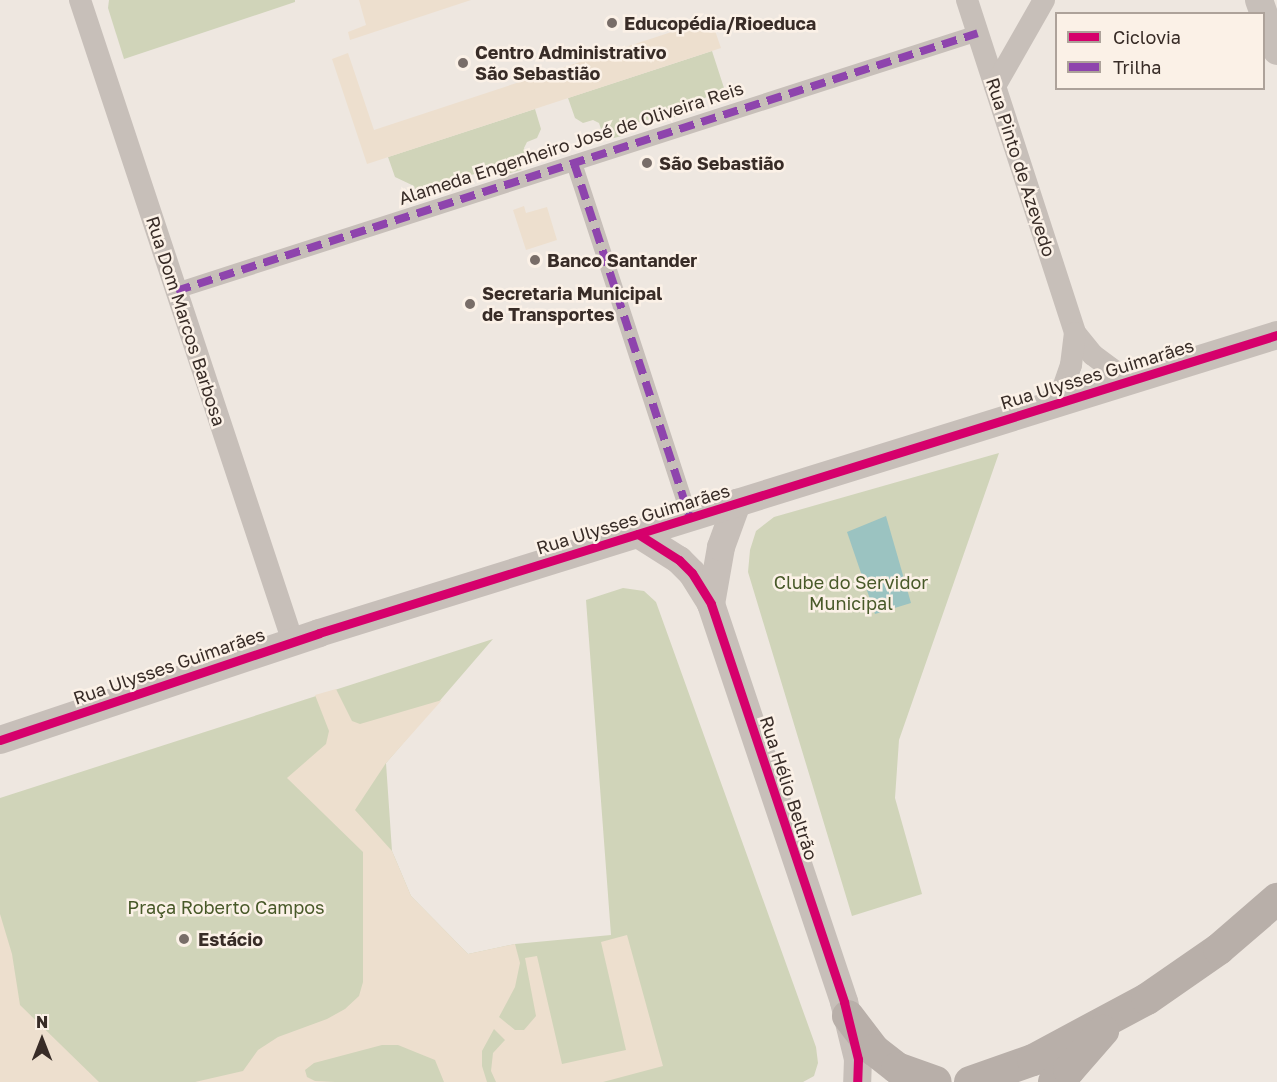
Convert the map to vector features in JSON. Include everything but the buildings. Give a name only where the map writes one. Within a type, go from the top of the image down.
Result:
[{"type":"main road","points":[[970,1082],[1033,1060],[1113,1019],[1219,949],[1277,900]]},
{"type":"main road","points":[[848,1016],[874,1050],[897,1068],[936,1082]]},
{"type":"main road","points":[[1065,1078],[1113,1019]]},
{"type":"street","name":"Rua Dom Marcos Barbosa","points":[[80,0],[293,642]]},
{"type":"street","name":"Rua Pinto de Azevedo","points":[[966,0],[1074,333],[1093,355],[1110,368],[1122,375],[1142,377]]},
{"type":"street","points":[[995,86],[1044,0]]},
{"type":"street","points":[[1265,17],[1277,51]]},
{"type":"street","name":"Alameda Engenheiro José de Oliveira Reis","points":[[176,291],[978,33]]},
{"type":"street","points":[[574,163],[690,518]]},
{"type":"street","name":"Rua Pinto de Azevedo","points":[[1037,410],[1062,391],[1071,364],[1074,333]]},
{"type":"street","name":"Rua Ulysses Guimarães","points":[[0,740],[293,642],[1277,335]]},
{"type":"street","points":[[711,604],[721,547],[737,503]]},
{"type":"street","name":"Rua Hélio Beltrão","points":[[638,534],[679,560],[692,573],[711,604],[848,1016],[858,1059],[857,1082]]},
{"type":"green space","points":[[109,0],[295,0],[295,2],[124,59],[108,8]]},
{"type":"green space","points":[[712,51],[725,91],[687,104],[681,115],[662,121],[654,118],[633,124],[629,134],[614,138],[602,132],[599,123],[593,120],[583,123],[575,118],[568,98]]},
{"type":"green space","points":[[535,109],[541,129],[537,138],[527,142],[524,148],[527,158],[521,170],[497,177],[485,171],[464,177],[459,188],[424,200],[418,197],[414,186],[395,177],[388,157]]},
{"type":"green space","name":"Clube do Servidor Municipal","points":[[999,453],[899,740],[895,798],[922,894],[852,916],[748,572],[750,550],[756,531],[774,517]]},
{"type":"green space","name":"Praça Roberto Campos","points":[[623,588],[644,591],[656,602],[816,1047],[818,1063],[814,1076],[803,1082],[0,1082],[0,798],[493,639],[386,763],[392,851],[411,896],[468,954],[515,944],[611,935],[586,600]]},
{"type":"shaded area","points":[[359,0],[471,0],[350,40],[348,32],[366,25]]},
{"type":"shaded area","points":[[711,19],[721,48],[367,164],[332,59],[348,53],[374,130]]},
{"type":"shaded area","points":[[524,206],[526,213],[547,207],[557,240],[526,250],[513,210]]},
{"type":"shaded area","points":[[336,689],[352,721],[360,724],[442,700],[386,763],[355,810],[392,851],[411,896],[468,954],[515,944],[520,963],[515,987],[499,1017],[515,1030],[524,1030],[536,1016],[525,958],[537,956],[562,1064],[626,1050],[601,942],[627,935],[663,1066],[603,1082],[496,1082],[491,1071],[493,1053],[505,1040],[494,1029],[482,1051],[482,1066],[487,1082],[444,1082],[435,1060],[398,1045],[382,1045],[314,1063],[305,1070],[307,1077],[315,1081],[335,1082],[195,1082],[243,1071],[258,1050],[278,1037],[327,1019],[345,1009],[359,996],[363,982],[363,852],[287,778],[326,744],[329,731],[315,695]]},
{"type":"shaded area","points":[[0,914],[12,954],[20,1005],[99,1082],[0,1082]]},
{"type":"water","points":[[886,516],[911,603],[875,614],[847,532]]},
{"type":"marked path","points":[[176,291],[978,33]]},
{"type":"marked path","points":[[574,163],[690,518]]},
{"type":"cycle path","points":[[0,740],[319,633],[1277,335]]},
{"type":"cycle path","points":[[638,534],[679,560],[692,573],[711,604],[844,1002],[858,1059],[857,1082]]},
{"type":"place","name":"Educopédia/Rioeduca","points":[[612,23]]},
{"type":"place","name":"Centro Administrativo São Sebastião","points":[[463,63]]},
{"type":"place","name":"São Sebastião","points":[[647,163]]},
{"type":"place","name":"Banco Santander","points":[[535,260]]},
{"type":"place","name":"Secretaria Municipal de Transportes","points":[[470,304]]},
{"type":"place","name":"Estácio","points":[[184,939]]}]
